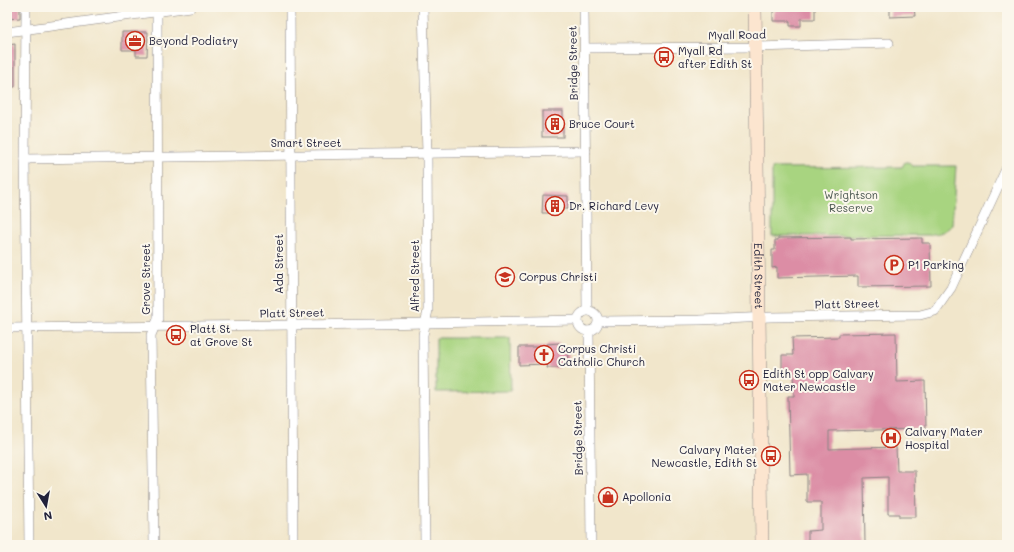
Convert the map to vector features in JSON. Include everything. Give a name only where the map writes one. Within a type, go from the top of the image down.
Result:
[{"type":"main road","name":"Edith Street","points":[[755,7],[762,545]]},
{"type":"street","points":[[26,7],[25,159],[29,545]]},
{"type":"street","points":[[7,32],[191,7]]},
{"type":"street","name":"Ada Street","points":[[290,7],[293,545]]},
{"type":"street","name":"Alfred Street","points":[[423,7],[427,154],[428,315],[423,332],[425,545]]},
{"type":"street","name":"Bridge Street","points":[[584,7],[587,310]]},
{"type":"street","name":"Grove Street","points":[[154,545],[151,335],[158,319],[157,12]]},
{"type":"street","name":"Myall Road","points":[[584,48],[756,47],[889,43]]},
{"type":"street","name":"Smart Street","points":[[25,159],[586,151]]},
{"type":"street","name":"Platt Street","points":[[599,321],[920,315],[935,311],[951,288],[1007,168]]},
{"type":"street","points":[[587,310],[594,312],[598,316],[599,321],[596,328],[589,331],[581,328],[578,320],[579,314],[587,310]]},
{"type":"street","name":"Platt Street","points":[[7,328],[425,324],[578,320]]},
{"type":"street","name":"Bridge Street","points":[[589,331],[592,545]]},
{"type":"green space","name":"Wrightson Reserve","points":[[905,162],[908,162],[912,166],[956,166],[952,225],[940,233],[930,235],[772,236],[772,168],[902,167]]},
{"type":"green space","points":[[436,338],[510,338],[511,391],[436,392]]},
{"type":"building","points":[[7,7],[20,7],[20,18],[7,19]]},
{"type":"building","points":[[775,7],[815,7],[815,19],[801,19],[801,26],[790,26],[790,21],[773,21],[773,12],[775,12]]},
{"type":"building","points":[[890,7],[914,7],[915,16],[890,17]]},
{"type":"building","name":"Beyond Podiatry","points":[[122,32],[148,32],[147,56],[136,56],[136,50],[122,50]]},
{"type":"building","points":[[15,44],[15,87],[7,87],[7,45]]},
{"type":"building","name":"Bruce Court","points":[[542,111],[563,111],[563,137],[542,137]]},
{"type":"building","name":"Dr. Richard Levy","points":[[543,195],[568,196],[568,209],[552,209],[552,213],[542,213]]},
{"type":"building","points":[[851,237],[851,239],[922,238],[922,243],[930,243],[931,286],[858,287],[858,276],[777,278],[777,267],[772,268],[772,250],[775,250],[775,240],[778,240],[778,238]]},
{"type":"building","points":[[896,333],[897,382],[925,381],[926,429],[829,431],[829,449],[896,447],[897,471],[915,471],[916,517],[899,517],[899,514],[888,514],[888,477],[864,478],[865,545],[808,545],[808,531],[821,530],[821,502],[807,502],[807,474],[790,475],[788,396],[794,396],[793,372],[782,372],[782,355],[793,355],[792,338],[839,337],[839,334]]},
{"type":"building","name":"Corpus Christi Catholic Church","points":[[559,343],[559,347],[568,346],[569,364],[559,364],[559,368],[547,368],[548,364],[519,365],[519,347],[547,347],[547,344]]},
{"type":"place","name":"Beyond Podiatry","points":[[135,41]]},
{"type":"place","name":"Myall Rd after Edith St","points":[[664,57]]},
{"type":"place","name":"Bruce Court","points":[[555,124]]},
{"type":"place","name":"Dr. Richard Levy","points":[[555,206]]},
{"type":"place","name":"P1 Parking","points":[[894,265]]},
{"type":"place","name":"Corpus Christi","points":[[505,277]]},
{"type":"place","name":"Platt St at Grove St","points":[[176,335]]},
{"type":"place","name":"Corpus Christi Catholic Church","points":[[544,355]]},
{"type":"place","name":"Edith St opp Calvary Mater Newcastle","points":[[749,380]]},
{"type":"place","name":"Calvary Mater Hospital","points":[[891,438]]},
{"type":"place","name":"Calvary Mater Newcastle, Edith St","points":[[771,456]]},
{"type":"place","name":"Apollonia","points":[[608,497]]}]
